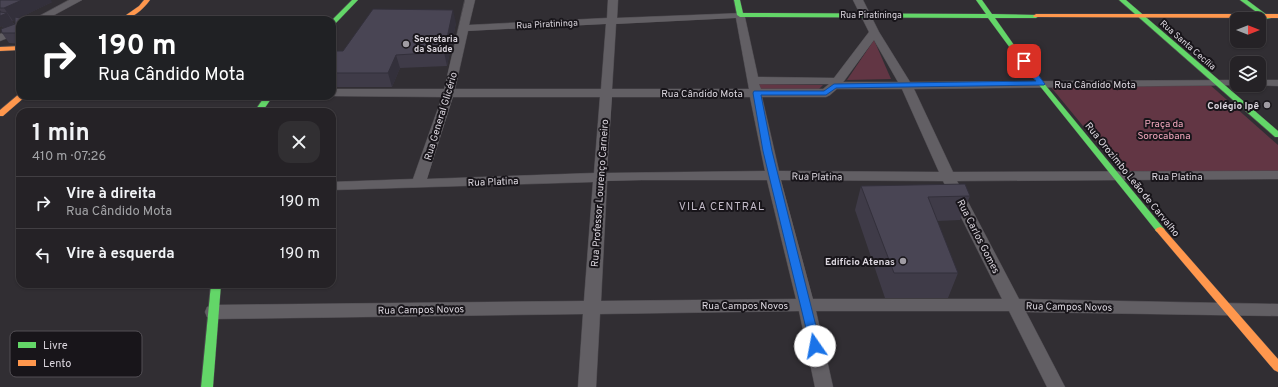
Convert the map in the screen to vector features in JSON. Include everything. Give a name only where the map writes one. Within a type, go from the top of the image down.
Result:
[{"type":"main road","points":[[127,16],[144,3],[156,0]]},
{"type":"main road","points":[[336,20],[355,0]]},
{"type":"main road","points":[[737,0],[740,15]]},
{"type":"main road","name":"Rua Orozimbo Leão de Carvalho","points":[[978,0],[1041,84],[1116,176],[1226,310],[1278,367]]},
{"type":"main road","name":"Rua Santa Cecília","points":[[1122,0],[1278,135]]},
{"type":"main road","points":[[1243,0],[1260,12]]},
{"type":"main road","name":"Rua Piratininga","points":[[740,15],[1230,16]]},
{"type":"main road","name":"Rua Piratininga","points":[[1266,16],[1278,16]]},
{"type":"main road","points":[[1266,17],[1278,25]]},
{"type":"main road","points":[[0,49],[16,48]]},
{"type":"main road","points":[[0,113],[17,100]]},
{"type":"main road","points":[[207,387],[216,288]]},
{"type":"street","points":[[45,16],[77,0]]},
{"type":"street","name":"Rua General Glicério","points":[[418,184],[449,92],[465,28],[470,0]]},
{"type":"street","name":"Rua Professor Lourenço Carneiro","points":[[587,387],[613,0]]},
{"type":"street","name":"Rua Carlos Gomes","points":[[858,0],[874,32],[906,85],[948,177],[1056,387]]},
{"type":"street","points":[[740,15],[768,151],[806,305],[824,387]]},
{"type":"street","name":"Rua Piratininga","points":[[465,28],[740,15]]},
{"type":"street","points":[[0,38],[16,31]]},
{"type":"street","points":[[836,84],[874,32]]},
{"type":"street","name":"Rua Cândido Mota","points":[[336,93],[606,93],[755,86],[826,93],[836,84],[1230,83]]},
{"type":"street","points":[[1266,83],[1278,83]]},
{"type":"street","name":"Rua Platina","points":[[336,186],[600,177],[774,175],[828,177],[948,177],[1278,175]]},
{"type":"street","name":"Rua Campos Novos","points":[[213,312],[592,306],[806,305],[1014,305],[1278,310]]},
{"type":"green space","points":[[874,40],[891,79],[847,80]]},
{"type":"green space","points":[[757,84],[823,85],[818,90],[759,90]]},
{"type":"green space","name":"Praça da Sorocabana","points":[[1209,84],[1278,145],[1278,172],[1121,172],[1050,86]]},
{"type":"building","points":[[0,0],[22,0],[4,8],[0,8]]},
{"type":"building","name":"Secretaria da Saúde","points":[[373,9],[453,10],[444,52],[396,55],[388,73],[336,73],[336,51],[343,51]]},
{"type":"building","points":[[0,12],[7,13],[0,16]]},
{"type":"building","points":[[15,17],[16,33],[2,33],[1,29],[15,24]]},
{"type":"building","points":[[965,184],[970,196],[928,197],[958,273],[894,273],[861,186]]},
{"type":"traffic: fast","points":[[336,20],[355,0]]},
{"type":"traffic: fast","points":[[737,0],[740,15],[1036,16]]},
{"type":"traffic: fast","points":[[979,0],[1021,59],[1160,230]]},
{"type":"traffic: fast","points":[[1122,0],[1278,135]]},
{"type":"traffic: fast","points":[[1243,0],[1268,18]]},
{"type":"traffic: fast","points":[[261,108],[266,100]]},
{"type":"traffic: fast","points":[[207,387],[216,288]]},
{"type":"traffic: slow","points":[[128,16],[141,7],[147,0]]},
{"type":"traffic: slow","points":[[1036,16],[1278,16]]},
{"type":"traffic: slow","points":[[0,49],[16,48]]},
{"type":"traffic: slow","points":[[0,114],[17,100]]},
{"type":"traffic: slow","points":[[1160,230],[1278,367]]},
{"type":"place","name":"Secretaria da Saúde","points":[[406,44]]},
{"type":"place","name":"Colégio Ipê","points":[[1267,105]]},
{"type":"place","name":"Edifício Atenas","points":[[903,261]]},
{"type":"district","name":"VILA CENTRAL","points":[[722,206]]},
{"type":"route","points":[[815,346],[768,151],[757,93],[826,93],[834,86],[1041,84],[1024,61]]}]
